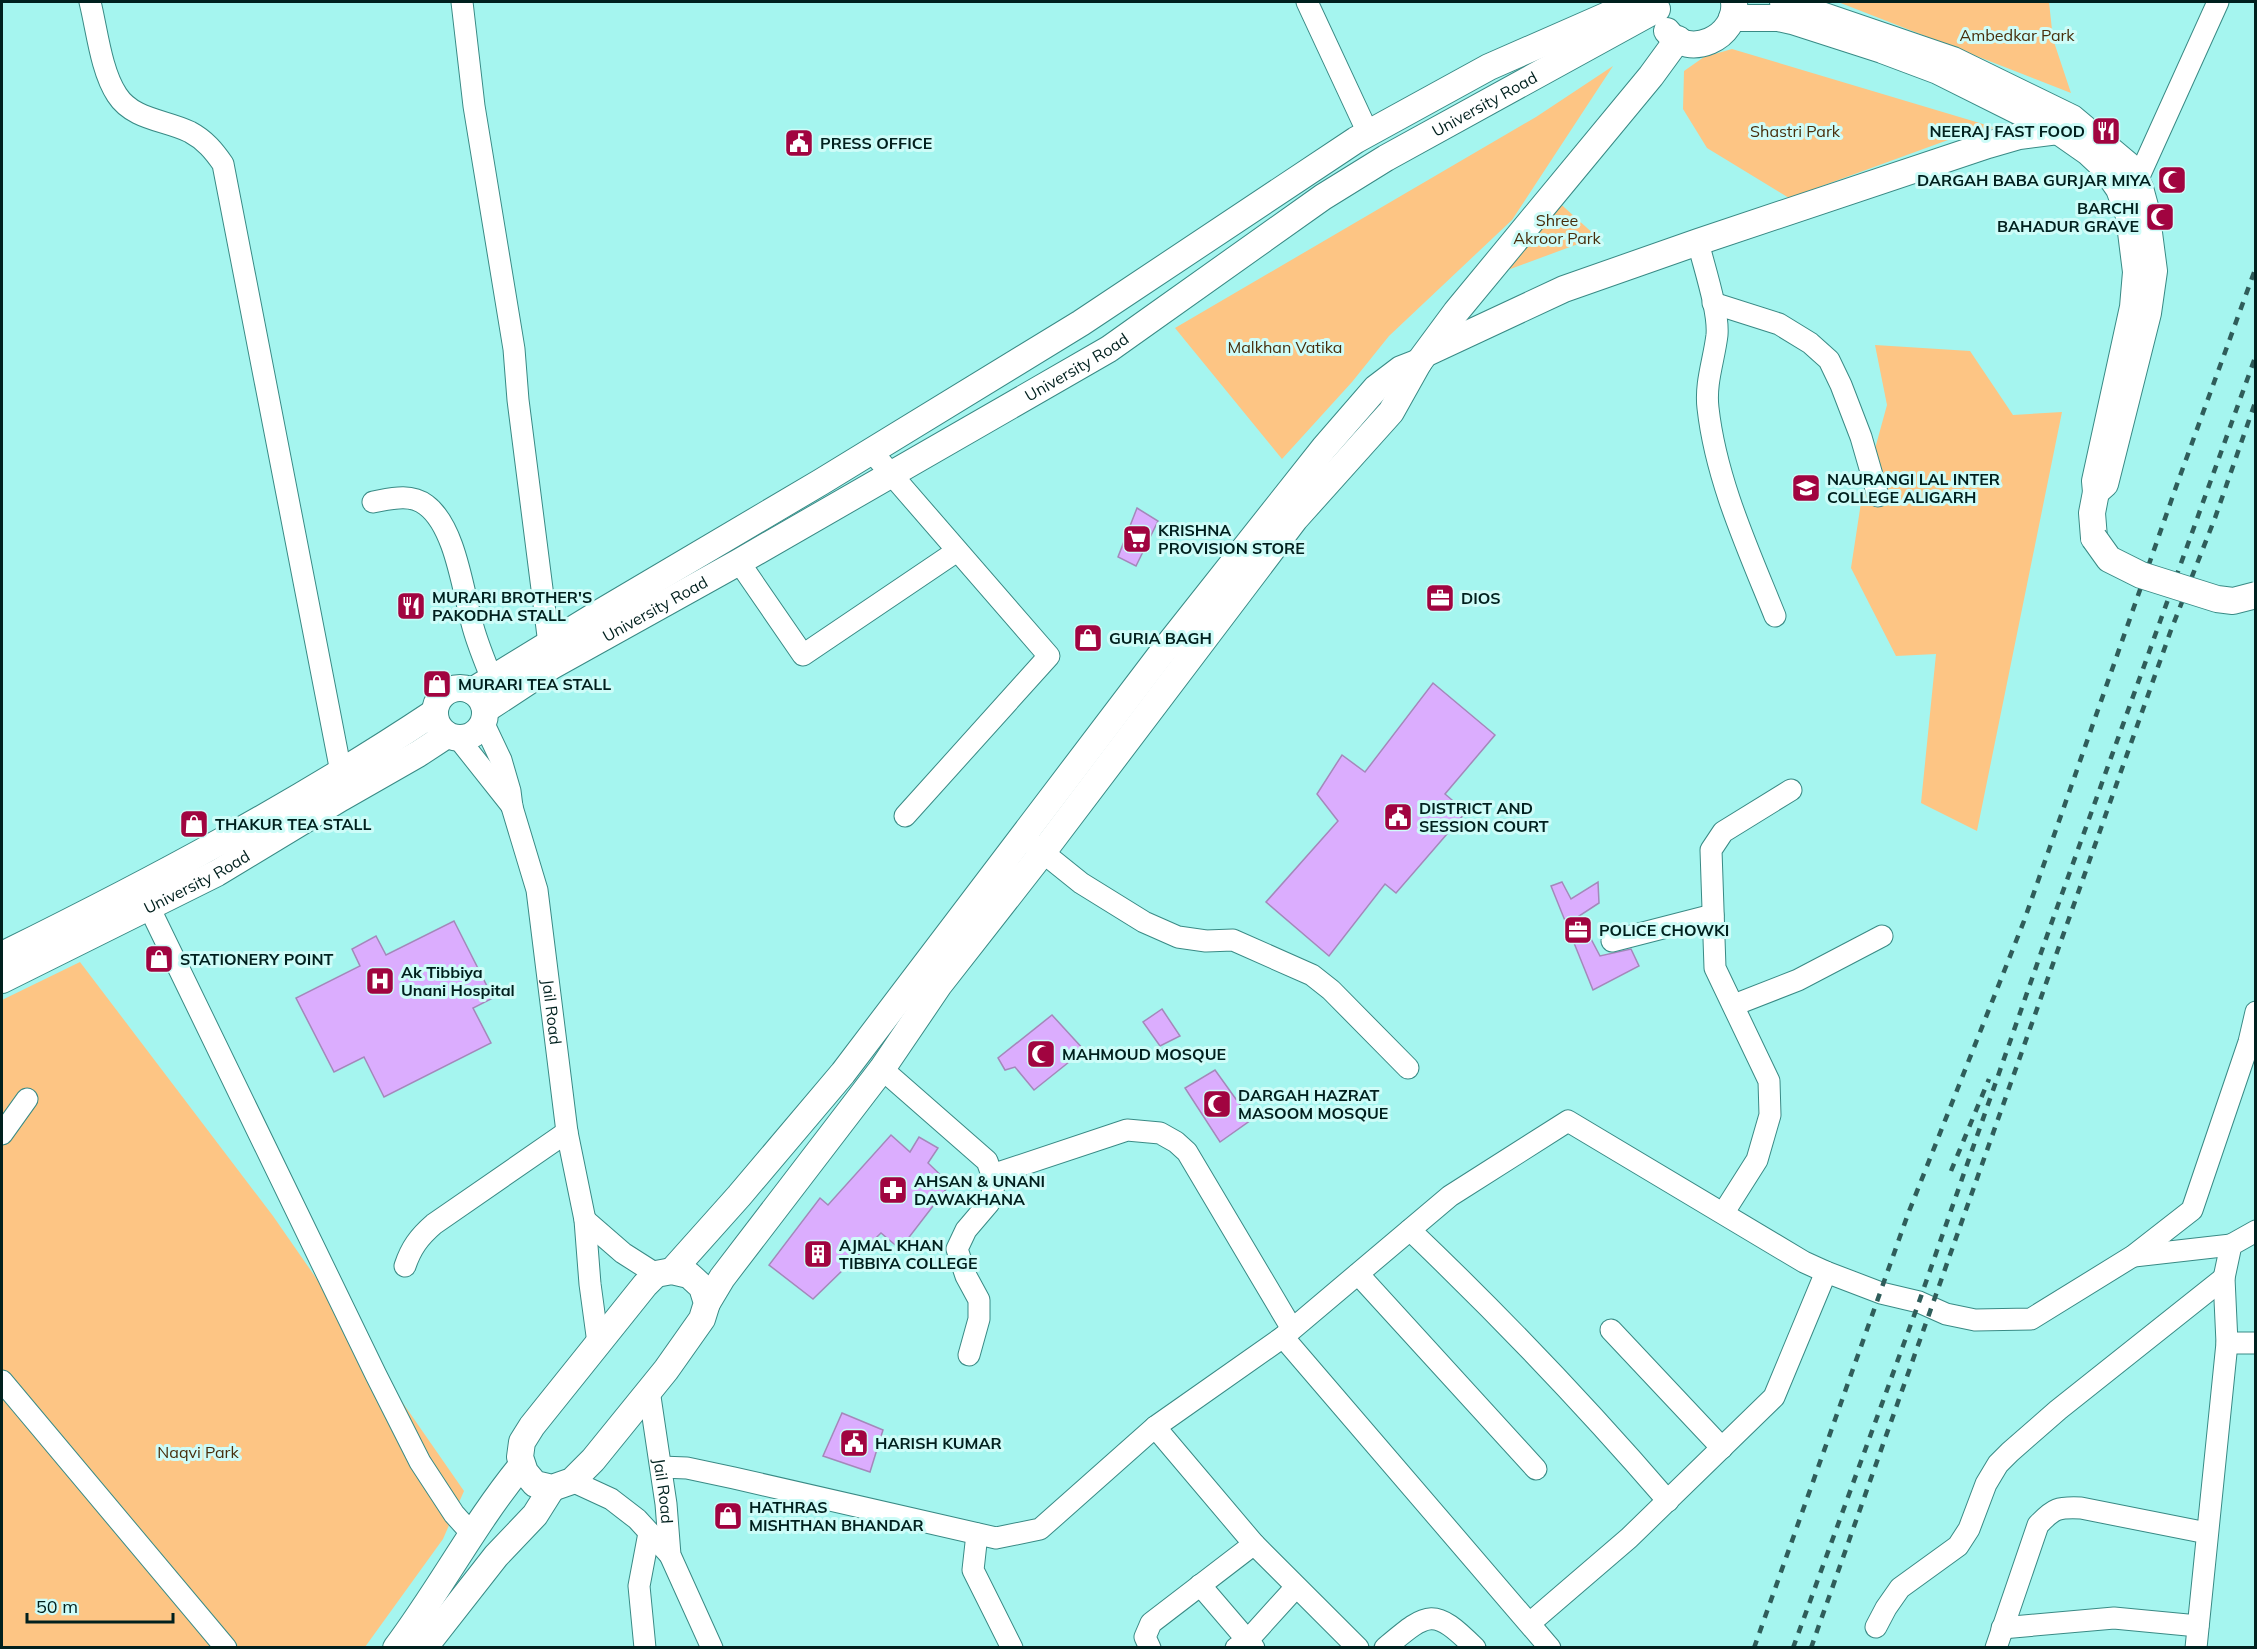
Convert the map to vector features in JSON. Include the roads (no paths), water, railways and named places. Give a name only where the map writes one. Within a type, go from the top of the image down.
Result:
[{"type":"main road","points":[[1783,2],[1820,12],[1953,60],[2072,118],[2128,165],[2137,181],[2146,210],[2152,244],[2153,282],[2148,313],[2105,484],[2096,492]]},
{"type":"main road","name":"University Road","points":[[483,701],[552,666],[739,562],[1109,349],[1323,197],[1386,158],[1657,5]]},
{"type":"main road","points":[[1657,5],[1658,19],[1670,36],[1689,44],[1710,42],[1727,30],[1733,10],[1792,21],[1882,50],[1938,71],[2058,131],[2088,152],[2104,167],[2119,189],[2129,216],[2136,272],[2133,307],[2095,481],[2096,492],[2092,513],[2094,538],[2109,559],[2141,575],[2217,599],[2233,601],[2256,595]]},
{"type":"main road","name":"University Road","points":[[483,701],[549,644],[872,452],[1081,323],[1368,134],[1489,67],[1618,6]]},
{"type":"main road","points":[[424,1647],[489,1563],[562,1484],[593,1460],[649,1390],[702,1319],[707,1303],[722,1278],[882,1069],[939,985],[1043,852],[1295,519],[1391,412],[1424,357],[1456,312],[1651,76],[1678,39]]},
{"type":"main road","points":[[562,1484],[535,1484],[522,1465],[520,1457],[522,1442],[527,1434],[645,1285],[664,1273],[843,1073],[1161,654],[1324,448],[1376,388],[1401,369],[1564,289],[1988,145],[2019,136],[2058,131]]},
{"type":"main road","points":[[456,688],[465,688],[483,701],[478,730],[469,736],[453,736],[438,725],[435,712],[441,696],[456,688]]},
{"type":"main road","name":"University Road","points":[[2,955],[109,902],[309,792],[435,712]]},
{"type":"main road","name":"University Road","points":[[2,980],[217,873],[341,798],[453,736]]},
{"type":"main road","points":[[664,1273],[689,1275],[702,1287],[707,1303]]},
{"type":"main road","points":[[396,1647],[497,1495],[522,1465]]},
{"type":"street","points":[[90,2],[109,81],[118,98],[138,113],[190,132],[212,147],[223,164],[341,772]]},
{"type":"street","points":[[462,2],[474,106],[514,349],[518,400],[549,644]]},
{"type":"street","points":[[1307,2],[1368,134]]},
{"type":"street","points":[[2137,181],[2218,2]]},
{"type":"street","points":[[1698,242],[1713,303],[1717,333],[1707,387],[1708,408],[1731,507],[1774,616]]},
{"type":"street","points":[[1713,303],[1779,324],[1810,343],[1829,360],[1861,437],[1878,496]]},
{"type":"street","points":[[872,452],[1049,656],[905,816]]},
{"type":"street","name":"Jail Road","points":[[373,502],[412,498],[426,505],[441,521],[451,544],[474,630],[483,701],[537,890],[567,1132],[585,1220],[598,1343]]},
{"type":"street","points":[[739,562],[802,655],[957,551]]},
{"type":"street","name":"Jail Road","points":[[453,736],[512,807]]},
{"type":"street","points":[[1724,1212],[1757,1160],[1770,1115],[1769,1081],[1715,968],[1712,850],[1723,832],[1791,790]]},
{"type":"street","points":[[1023,836],[1081,883],[1144,922],[1178,937],[1233,940],[1312,975],[1332,990],[1408,1068]]},
{"type":"street","points":[[149,907],[420,1462],[454,1514],[472,1534]]},
{"type":"street","points":[[1612,941],[1713,915]]},
{"type":"street","points":[[1734,1005],[1797,980],[1882,936]]},
{"type":"street","points":[[661,1467],[687,1468],[996,1538],[1040,1529],[1155,1427],[1288,1333],[1450,1196],[1568,1121],[1724,1212],[1804,1262],[1826,1272],[1881,1293],[1919,1302],[1946,1314],[1975,1320],[2031,1319],[2133,1256],[2192,1210],[2249,1042],[2256,1012]]},
{"type":"street","points":[[882,1069],[987,1161],[995,1183],[989,1203],[966,1230],[957,1249],[966,1276],[980,1300],[979,1319],[969,1355]]},
{"type":"street","points":[[2,1134],[27,1099]]},
{"type":"street","points":[[992,1175],[1127,1130],[1160,1133],[1176,1142],[1187,1152],[1288,1333],[1550,1647]]},
{"type":"street","points":[[405,1266],[410,1250],[420,1236],[434,1224],[567,1132]]},
{"type":"street","points":[[585,1220],[623,1253],[664,1273]]},
{"type":"street","points":[[1410,1230],[1462,1280],[1608,1432],[1668,1501]]},
{"type":"street","points":[[2133,1256],[2231,1245],[2256,1231]]},
{"type":"street","points":[[2196,1647],[2227,1343],[2224,1278],[2231,1245]]},
{"type":"street","points":[[1530,1623],[1629,1538],[1774,1397],[1826,1272]]},
{"type":"street","points":[[1358,1274],[1536,1469]]},
{"type":"street","points":[[1876,1627],[1900,1588],[1958,1546],[1969,1529],[1986,1484],[1998,1464],[2058,1410],[2224,1278]]},
{"type":"street","points":[[1611,1330],[1722,1448]]},
{"type":"street","points":[[2227,1343],[2256,1343]]},
{"type":"street","points":[[2,1381],[226,1647]]},
{"type":"street","name":"Jail Road","points":[[649,1390],[661,1467],[670,1555],[712,1647]]},
{"type":"street","points":[[1155,1427],[1254,1544],[1358,1647]]},
{"type":"street","name":"Jail Road","points":[[562,1484],[611,1499],[637,1519],[670,1555]]},
{"type":"street","points":[[2198,1626],[2114,1618],[1999,1637],[2038,1525],[2049,1513],[2061,1507],[2081,1508],[2207,1533]]},
{"type":"street","points":[[645,1647],[639,1586],[649,1533]]},
{"type":"street","points":[[977,1534],[974,1570],[1012,1647]]},
{"type":"street","points":[[1150,1647],[1145,1637],[1151,1623],[1254,1544]]},
{"type":"street","points":[[1200,1585],[1246,1645],[1296,1587]]},
{"type":"street","points":[[1385,1647],[1419,1622],[1434,1617],[1443,1620],[1475,1647]]},
{"type":"railway","points":[[1754,1648],[1908,1214],[2024,921],[2176,487],[2256,267]]},
{"type":"railway","points":[[1793,1648],[1919,1302],[2049,930],[2256,355]]},
{"type":"railway","points":[[1811,1648],[2171,630],[2215,518],[2256,400]]},
{"type":"railway","points":[[1951,1171],[1989,1079]]},
{"type":"place","name":"NEERAJ FAST FOOD","points":[[2106,131]]},
{"type":"place","name":"PRESS OFFICE","points":[[799,143]]},
{"type":"place","name":"DARGAH BABA GURJAR MIYA","points":[[2172,180]]},
{"type":"place","name":"BARCHI BAHADUR GRAVE","points":[[2160,217]]},
{"type":"place","name":"NAURANGI LAL INTER COLLEGE ALIGARH","points":[[1806,488]]},
{"type":"place","name":"KRISHNA PROVISION STORE","points":[[1137,539]]},
{"type":"place","name":"DIOS","points":[[1440,598]]},
{"type":"place","name":"MURARI BROTHER'S PAKODHA STALL","points":[[411,606]]},
{"type":"place","name":"GURIA BAGH","points":[[1088,638]]},
{"type":"place","name":"MURARI TEA STALL","points":[[437,684]]},
{"type":"place","name":"DISTRICT AND SESSION COURT","points":[[1398,817]]},
{"type":"place","name":"THAKUR TEA STALL","points":[[194,824]]},
{"type":"place","name":"POLICE CHOWKI","points":[[1578,930]]},
{"type":"place","name":"STATIONERY POINT","points":[[159,959]]},
{"type":"place","name":"Ak Tibbiya Unani Hospital","points":[[380,981]]},
{"type":"place","name":"MAHMOUD MOSQUE","points":[[1041,1054]]},
{"type":"place","name":"DARGAH HAZRAT MASOOM MOSQUE","points":[[1217,1104]]},
{"type":"place","name":"AHSAN & UNANI DAWAKHANA","points":[[893,1190]]},
{"type":"place","name":"AJMAL KHAN TIBBIYA COLLEGE","points":[[818,1254]]},
{"type":"place","name":"HARISH KUMAR","points":[[854,1443]]},
{"type":"place","name":"HATHRAS MISHTHAN BHANDAR","points":[[728,1516]]},
{"type":"park label","name":"Ambedkar Park","points":[[2017,35]]},
{"type":"park label","name":"Shastri Park","points":[[1795,131]]},
{"type":"park label","name":"Shree Akroor Park","points":[[1557,229]]},
{"type":"park label","name":"Malkhan Vatika","points":[[1285,347]]},
{"type":"park label","name":"Naqvi Park","points":[[198,1452]]}]
